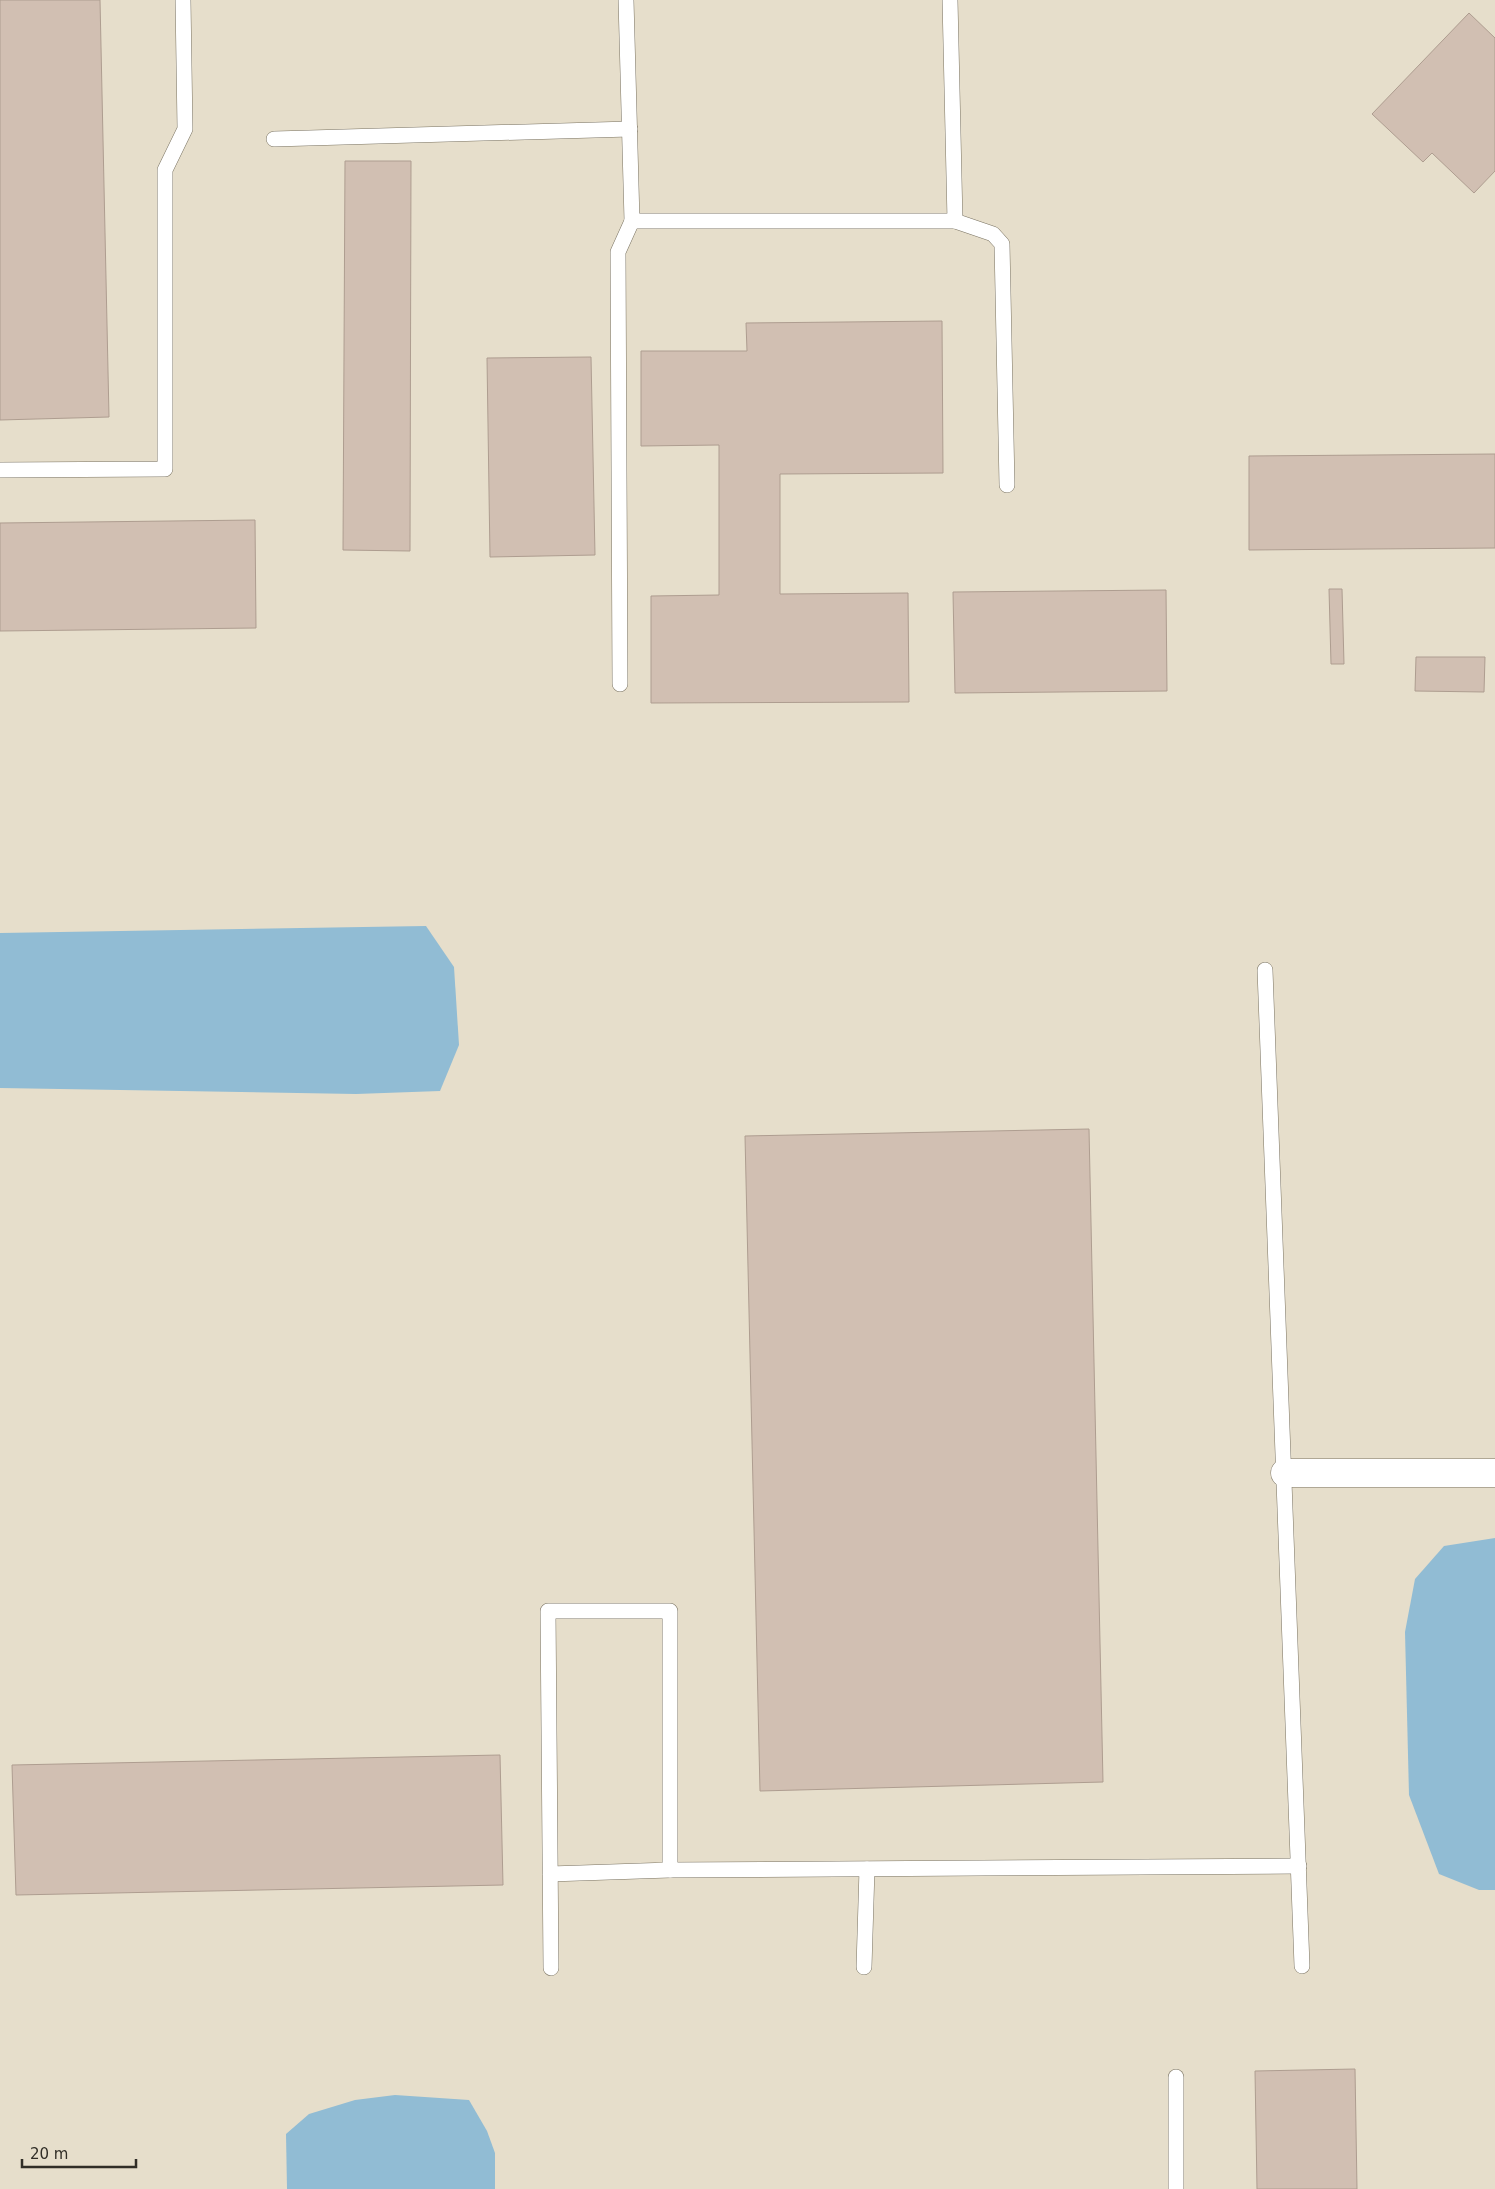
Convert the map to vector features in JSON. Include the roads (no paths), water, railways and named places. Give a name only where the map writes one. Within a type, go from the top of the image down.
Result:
[{"type":"street","points":[[1285,1473],[1495,1473]]},
{"type":"lane","points":[[0,470],[165,469],[165,170],[185,129],[183,0]]},
{"type":"lane","points":[[620,684],[618,252],[632,221],[626,0]]},
{"type":"lane","points":[[950,0],[954,221]]},
{"type":"lane","points":[[274,139],[630,129]]},
{"type":"lane","points":[[632,221],[954,221],[993,234],[1002,244],[1008,485]]},
{"type":"lane","points":[[1265,970],[1302,1966]]},
{"type":"lane","points":[[551,1968],[548,1611],[670,1611],[670,1870]]},
{"type":"lane","points":[[550,1874],[670,1870],[1299,1866]]},
{"type":"lane","points":[[864,1967],[867,1869]]},
{"type":"lane","points":[[1176,2077],[1176,2189]]},
{"type":"water","points":[[426,926],[454,967],[459,1045],[440,1091],[356,1094],[0,1088],[0,933]]},
{"type":"water","points":[[1495,1538],[1495,1890],[1479,1890],[1439,1874],[1409,1795],[1405,1632],[1415,1579],[1444,1546]]},
{"type":"water","points":[[395,2095],[469,2100],[487,2131],[495,2153],[495,2189],[287,2189],[286,2134],[309,2114],[355,2100]]}]
